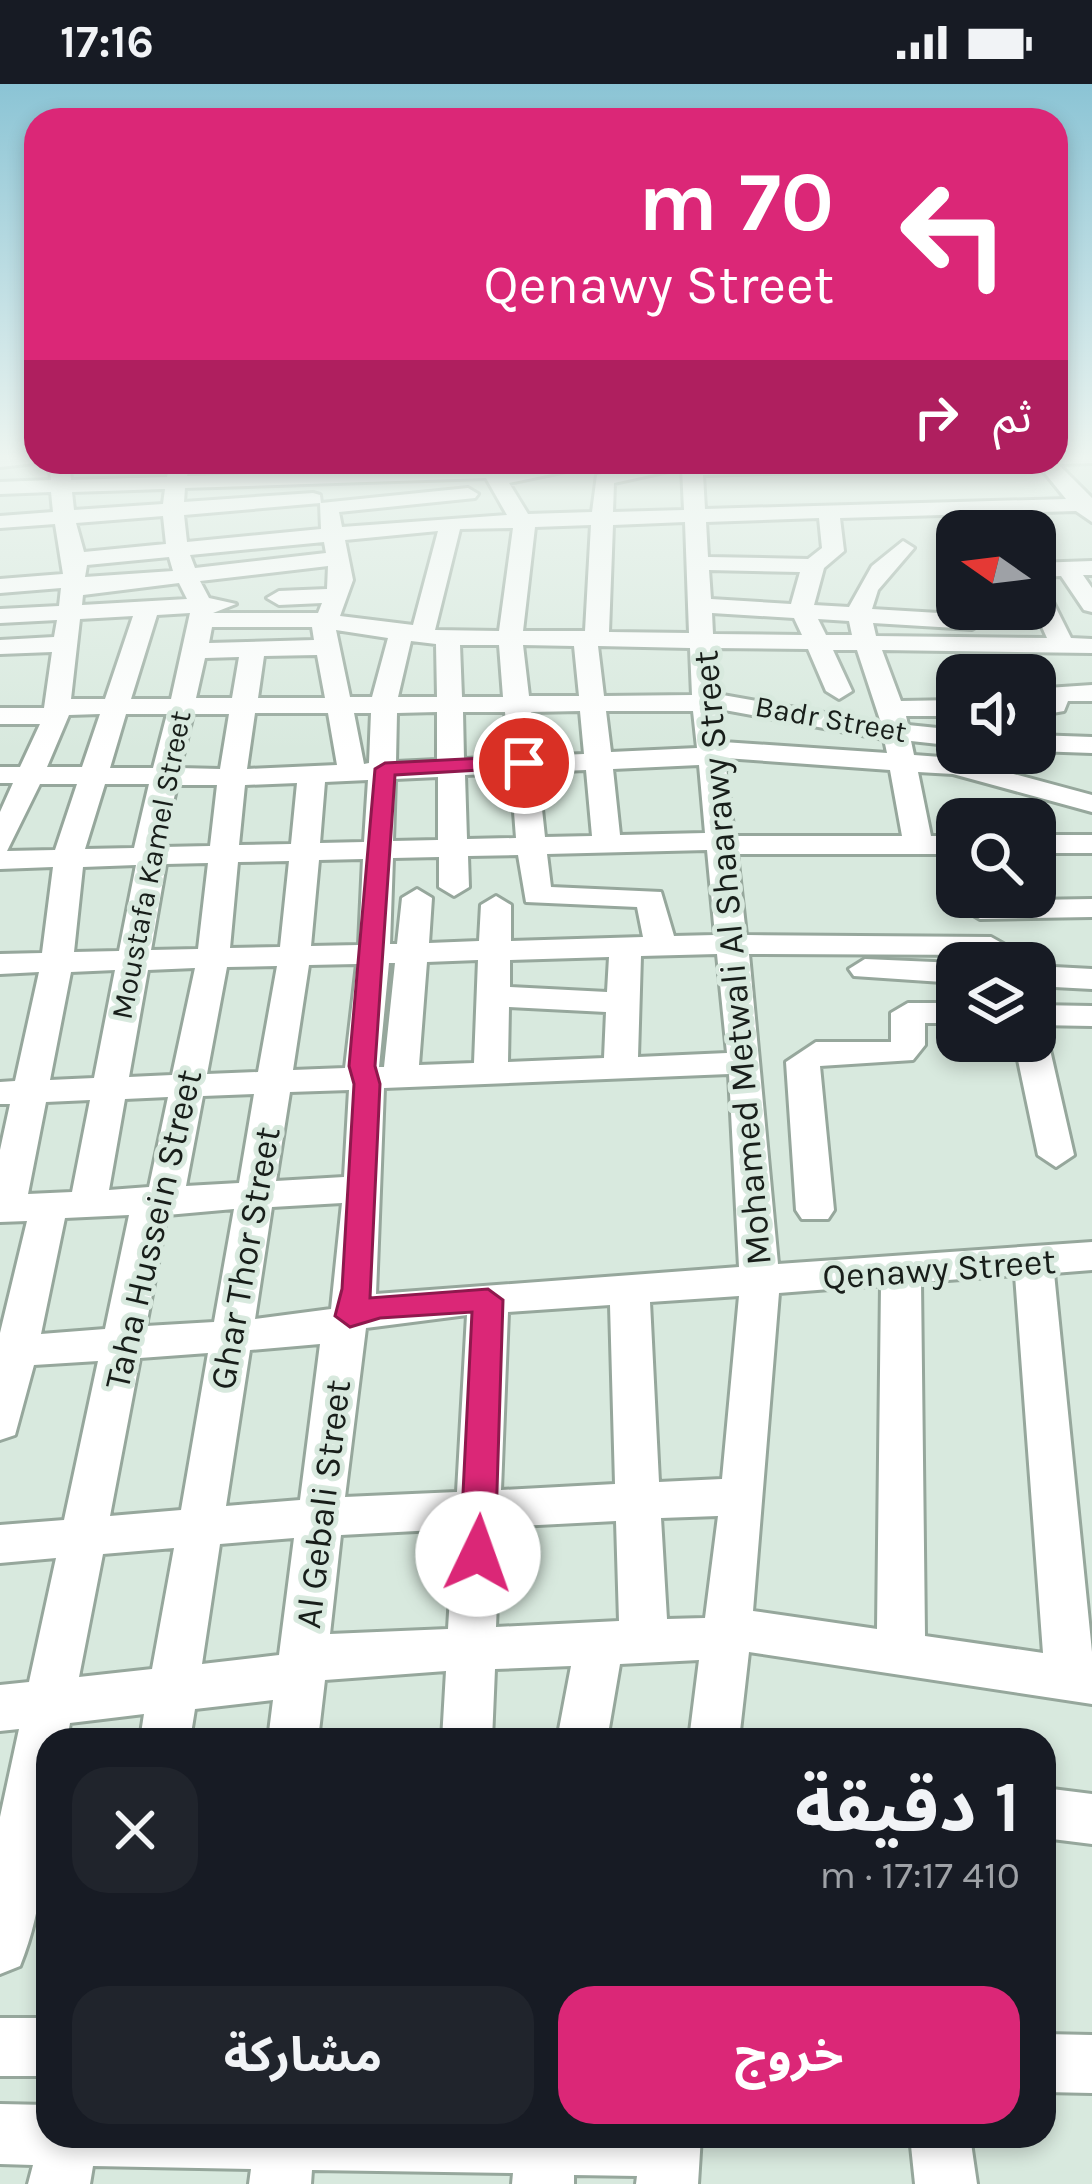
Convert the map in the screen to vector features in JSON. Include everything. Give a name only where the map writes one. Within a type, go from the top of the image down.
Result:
[{"type":"street","points":[[38,554],[71,566],[339,558]]},
{"type":"street","points":[[56,554],[146,610],[202,613],[327,634],[592,639],[802,609],[936,615]]},
{"type":"street","points":[[0,844],[33,776],[56,712],[69,554]]},
{"type":"street","points":[[2,616],[92,554]]},
{"type":"street","points":[[10,585],[93,554]]},
{"type":"street","points":[[181,554],[202,613]]},
{"type":"street","points":[[183,562],[200,554]]},
{"type":"street","points":[[338,554],[339,596],[327,634],[340,704],[369,770]]},
{"type":"street","points":[[444,554],[425,634],[450,704],[454,886]]},
{"type":"street","points":[[520,554],[510,638],[537,897],[650,898],[660,945]]},
{"type":"street","points":[[600,554],[592,639],[586,645],[607,844]]},
{"type":"street","name":"Mohamed Metwali Al Shaarawy Street","points":[[698,554],[705,701],[746,1063],[760,1282],[743,1496],[715,1728]]},
{"type":"street","points":[[808,554],[802,609],[839,691]]},
{"type":"street","points":[[698,563],[809,559],[826,554]]},
{"type":"street","points":[[890,554],[872,578],[860,613],[862,641],[895,734],[919,846]]},
{"type":"street","points":[[2,616],[10,585],[25,560]]},
{"type":"street","points":[[1080,568],[1092,604]]},
{"type":"street","points":[[202,613],[339,596]]},
{"type":"street","points":[[146,610],[70,858],[57,962],[17,1092],[3,1209],[361,1189]]},
{"type":"street","name":"Moustafa Kamel Street","points":[[0,1424],[10,1351],[110,1085],[162,778],[202,613]]},
{"type":"street","points":[[701,622],[813,641],[1053,639],[1092,622]]},
{"type":"street","points":[[1026,630],[1092,646]]},
{"type":"street","points":[[1050,630],[1079,692]]},
{"type":"street","points":[[196,651],[253,650],[327,634]]},
{"type":"street","points":[[369,770],[395,645],[425,634]]},
{"type":"street","points":[[0,646],[64,656]]},
{"type":"street","name":"Taha Hussein Street","points":[[44,1728],[149,1212],[167,1190],[214,956],[232,777],[253,650]]},
{"type":"street","points":[[0,670],[64,656]]},
{"type":"street","name":"Badr Street","points":[[0,716],[118,706],[705,701],[936,737]]},
{"type":"street","points":[[0,775],[232,777],[710,753],[895,734],[936,717]]},
{"type":"street","points":[[895,734],[995,774],[1092,804]]},
{"type":"street","points":[[1056,743],[1092,745]]},
{"type":"street","name":"Al Gebali Street","points":[[295,1728],[341,1342],[357,1289],[361,1189],[383,1074],[393,951],[369,770]]},
{"type":"street","name":"Ghar Thor Street","points":[[167,1728],[295,954],[312,774]]},
{"type":"street","points":[[0,860],[607,844],[936,846]]},
{"type":"street","points":[[1056,844],[1092,845]]},
{"type":"street","points":[[393,951],[417,898]]},
{"type":"street","points":[[491,1071],[496,905]]},
{"type":"street","points":[[1056,905],[1092,908]]},
{"type":"street","points":[[0,964],[660,945],[936,971]]},
{"type":"street","points":[[622,1066],[625,946]]},
{"type":"street","points":[[732,954],[936,955]]},
{"type":"street","points":[[1056,977],[1092,979]]},
{"type":"street","points":[[492,996],[623,1003]]},
{"type":"street","points":[[815,1210],[803,1062],[816,1053],[902,1052],[908,1045],[908,1013],[936,1012]]},
{"type":"street","points":[[1056,1015],[1092,1016]]},
{"type":"street","points":[[1036,1062],[1056,1154]]},
{"type":"street","points":[[17,1092],[275,1078],[746,1063]]},
{"type":"street","name":"Qenawy Street","points":[[10,1351],[231,1338],[329,1327],[380,1306],[1092,1256]]},
{"type":"street","points":[[0,1708],[281,1677],[330,1655],[727,1633],[1081,1680],[1033,1261]]},
{"type":"street","points":[[902,1270],[902,1654]]},
{"type":"street","points":[[587,1728],[622,1642],[639,1500],[629,1290]]},
{"type":"street","points":[[468,1728],[488,1300]]},
{"type":"street","points":[[0,1544],[320,1517],[743,1496]]},
{"type":"street","name":"Taha Hussein Street","points":[[0,1946],[36,1769]]},
{"type":"street","points":[[1056,1814],[1092,1819]]},
{"type":"street","points":[[0,2047],[36,2047]]},
{"type":"street","points":[[1056,2063],[1092,2064]]},
{"type":"street","points":[[0,2134],[36,2135]]},
{"type":"street","points":[[59,2184],[66,2148]]},
{"type":"street","points":[[180,2148],[282,2162],[544,2164],[670,2155]]},
{"type":"street","points":[[942,2148],[946,2184]]},
{"type":"route","points":[[478,1554],[488,1300],[380,1306],[350,1316],[357,1289],[367,1084],[362,1066],[385,769],[524,763]]}]
